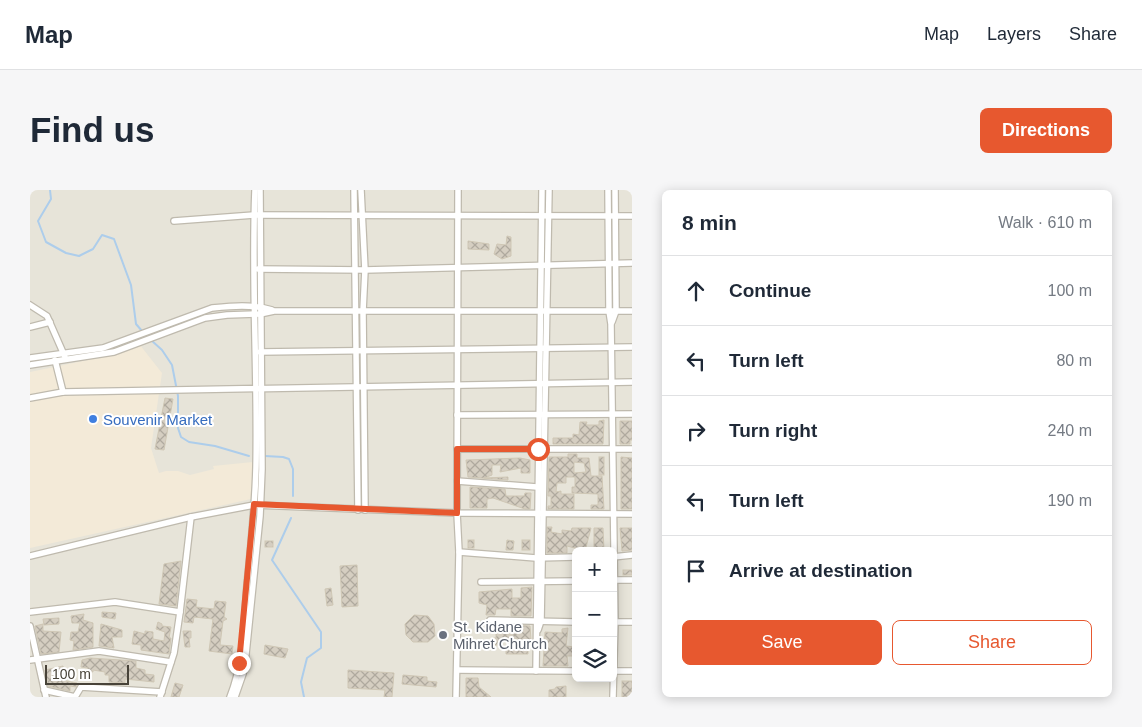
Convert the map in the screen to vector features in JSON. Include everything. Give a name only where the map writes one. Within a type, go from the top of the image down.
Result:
[{"type":"street","points":[[235,697],[243,674],[259,469],[257,215],[255,190]]},
{"type":"street","points":[[257,215],[260,190]]},
{"type":"street","points":[[354,190],[356,386],[361,510]]},
{"type":"street","points":[[361,190],[365,270],[362,311],[361,510]]},
{"type":"street","points":[[456,697],[459,552],[457,513],[458,190]]},
{"type":"street","points":[[542,190],[545,216]]},
{"type":"street","points":[[536,671],[545,216],[549,190]]},
{"type":"street","points":[[608,190],[608,311],[611,324],[613,547]]},
{"type":"street","points":[[611,324],[616,311],[615,190]]},
{"type":"street","points":[[174,221],[257,215],[632,216]]},
{"type":"street","points":[[257,270],[365,270],[458,266],[632,263]]},
{"type":"street","points":[[30,305],[48,316],[65,356]]},
{"type":"street","points":[[30,365],[96,349],[212,308],[257,306],[274,311]]},
{"type":"street","points":[[30,358],[107,354],[205,318],[274,311],[632,311]]},
{"type":"street","points":[[257,314],[260,352],[258,388]]},
{"type":"street","points":[[30,327],[50,322]]},
{"type":"street","points":[[260,352],[632,347]]},
{"type":"street","points":[[55,360],[63,392]]},
{"type":"street","points":[[30,398],[63,392],[172,389],[632,382]]},
{"type":"street","points":[[458,415],[632,414]]},
{"type":"street","points":[[457,449],[632,448]]},
{"type":"street","points":[[540,513],[537,487],[541,449]]},
{"type":"street","points":[[457,481],[537,487]]},
{"type":"street","points":[[30,556],[190,518],[257,505],[457,513],[632,514]]},
{"type":"street","points":[[30,626],[45,694],[75,697],[81,687],[161,694],[171,662],[180,612],[190,518]]},
{"type":"street","points":[[459,552],[539,558],[572,557]]},
{"type":"street","points":[[617,557],[632,556]]},
{"type":"street","points":[[617,580],[632,580]]},
{"type":"street","points":[[481,582],[572,581]]},
{"type":"street","points":[[30,612],[115,602],[180,612]]},
{"type":"street","points":[[490,620],[572,622]]},
{"type":"street","points":[[617,622],[632,622]]},
{"type":"street","points":[[230,697],[239,663],[246,624]]},
{"type":"street","points":[[30,660],[99,651],[171,662]]},
{"type":"street","points":[[456,670],[572,671]]},
{"type":"street","points":[[617,671],[632,671]]},
{"type":"street","points":[[613,697],[614,682]]},
{"type":"shaded area","points":[[30,190],[632,190],[632,697],[30,697]]},
{"type":"shaded area","name":"Souvenir Market","points":[[140,345],[162,373],[151,448],[159,473],[178,471],[190,475],[214,469],[213,466],[253,462],[254,490],[251,499],[30,548],[30,372],[107,356]]},
{"type":"building","points":[[507,236],[511,237],[511,256],[502,259],[494,254],[497,244],[506,245]]},
{"type":"building","points":[[468,241],[489,244],[489,250],[468,249]]},
{"type":"building","points":[[165,398],[173,399],[164,450],[155,449]]},
{"type":"building","points":[[604,420],[603,444],[553,444],[553,438],[573,438],[573,434],[579,435],[580,422],[587,422],[586,425],[599,425],[599,421]]},
{"type":"building","points":[[620,421],[632,421],[632,440],[630,440],[630,444],[620,444]]},
{"type":"building","points":[[568,454],[577,454],[577,458],[589,458],[591,476],[602,476],[604,509],[591,509],[591,505],[598,505],[598,494],[572,493],[572,487],[575,487],[575,477],[566,477],[566,483],[557,483],[556,492],[561,491],[561,494],[574,494],[574,509],[548,509],[548,506],[551,506],[551,496],[548,496],[549,457],[568,457]],"holes":[[[574,462],[584,463],[586,472],[574,473]]]},
{"type":"building","points":[[599,457],[604,457],[604,475],[599,475]]},
{"type":"building","points":[[621,457],[632,458],[632,509],[621,509]]},
{"type":"building","points":[[520,458],[530,460],[530,473],[521,473],[521,468],[500,472],[501,465],[492,465],[492,475],[484,478],[508,477],[508,480],[468,477],[466,460]]},
{"type":"building","points":[[470,487],[505,489],[506,496],[524,496],[525,493],[531,493],[530,509],[493,498],[487,499],[487,508],[470,508]]},
{"type":"building","points":[[547,527],[552,527],[551,532],[562,534],[562,530],[571,531],[572,528],[591,528],[586,547],[567,546],[567,553],[547,553]]},
{"type":"building","points":[[594,528],[603,528],[604,547],[594,547]]},
{"type":"building","points":[[620,528],[632,528],[632,550],[622,551]]},
{"type":"building","points":[[468,540],[474,540],[474,548],[468,548]]},
{"type":"building","points":[[507,540],[514,541],[513,550],[506,550]]},
{"type":"building","points":[[522,540],[530,540],[530,550],[522,550]]},
{"type":"building","points":[[265,541],[273,541],[273,547],[265,547]]},
{"type":"building","points":[[181,561],[176,606],[159,604],[164,564]]},
{"type":"building","points":[[357,565],[358,606],[342,607],[340,566]]},
{"type":"building","points":[[623,570],[632,570],[632,575],[623,575]]},
{"type":"building","points":[[532,587],[531,616],[511,616],[511,609],[496,609],[495,615],[486,615],[487,605],[479,603],[479,592],[512,589],[512,598],[521,598],[521,588]]},
{"type":"building","points":[[331,588],[333,605],[327,606],[325,589]]},
{"type":"building","points":[[187,599],[197,600],[196,607],[214,609],[215,601],[226,602],[224,617],[227,619],[223,621],[220,645],[233,646],[232,654],[209,651],[213,619],[194,617],[193,623],[184,622]]},
{"type":"building","points":[[102,612],[116,613],[115,619],[102,617]]},
{"type":"building","points":[[84,614],[83,620],[93,623],[93,647],[73,650],[74,641],[70,640],[71,632],[78,632],[80,623],[72,623],[71,616]]},
{"type":"building","points":[[414,615],[428,616],[434,624],[435,636],[428,642],[413,642],[406,635],[405,624]]},
{"type":"building","points":[[59,618],[59,624],[44,625],[43,619]]},
{"type":"building","points":[[158,622],[162,626],[171,627],[169,654],[141,650],[141,645],[132,644],[134,631],[145,634],[145,631],[153,632],[153,639],[164,641],[165,632],[156,629]]},
{"type":"building","points":[[43,624],[43,631],[61,632],[59,652],[41,654],[35,626]]},
{"type":"building","points":[[101,624],[122,630],[122,637],[112,637],[114,648],[99,646]]},
{"type":"building","points":[[511,625],[530,626],[531,640],[528,641],[528,654],[506,654],[506,649],[520,649],[518,639],[498,640],[498,645],[493,645],[493,638],[496,638],[496,633],[510,634]]},
{"type":"building","points":[[568,628],[566,646],[572,647],[572,656],[567,656],[568,666],[543,666],[545,632],[562,633],[562,629]]},
{"type":"building","points":[[183,631],[191,631],[191,638],[189,638],[190,647],[185,647]]},
{"type":"building","points":[[265,645],[288,649],[285,658],[264,654]]},
{"type":"building","points":[[90,658],[136,661],[136,668],[145,670],[145,674],[154,675],[154,682],[125,679],[125,683],[109,682],[109,675],[105,675],[105,672],[87,671],[88,668],[81,667],[82,660]]},
{"type":"building","points":[[63,666],[66,681],[77,683],[76,687],[70,686],[70,691],[48,686],[45,670]]},
{"type":"building","points":[[348,670],[394,673],[392,697],[384,697],[385,690],[348,688]]},
{"type":"building","points":[[403,675],[427,677],[427,681],[437,682],[436,687],[402,684]]},
{"type":"building","points":[[466,678],[478,678],[479,687],[491,697],[466,697]]},
{"type":"building","points":[[622,681],[632,681],[632,697],[622,697]]},
{"type":"building","points":[[175,683],[183,685],[179,697],[171,697]]},
{"type":"building","points":[[566,686],[566,697],[549,697],[549,690]]},
{"type":"waterway","points":[[50,190],[51,199],[38,221],[46,242],[66,253],[79,256],[93,249],[102,235],[114,239],[131,285],[136,324],[142,331]]},
{"type":"waterway","points":[[151,340],[162,350],[172,365],[178,396],[178,428],[181,437],[189,442],[215,446],[249,456]]},
{"type":"waterway","points":[[265,456],[289,459],[293,469],[293,496]]},
{"type":"waterway","points":[[291,518],[272,560],[321,632],[321,648],[307,658],[301,682],[304,697]]},
{"type":"place","name":"Souvenir Market","points":[[93,419]]},
{"type":"place","name":"St. Kidane Mihret Church","points":[[443,635]]},
{"type":"route","points":[[239,663],[254,504],[457,513],[457,449],[538,449]]}]
